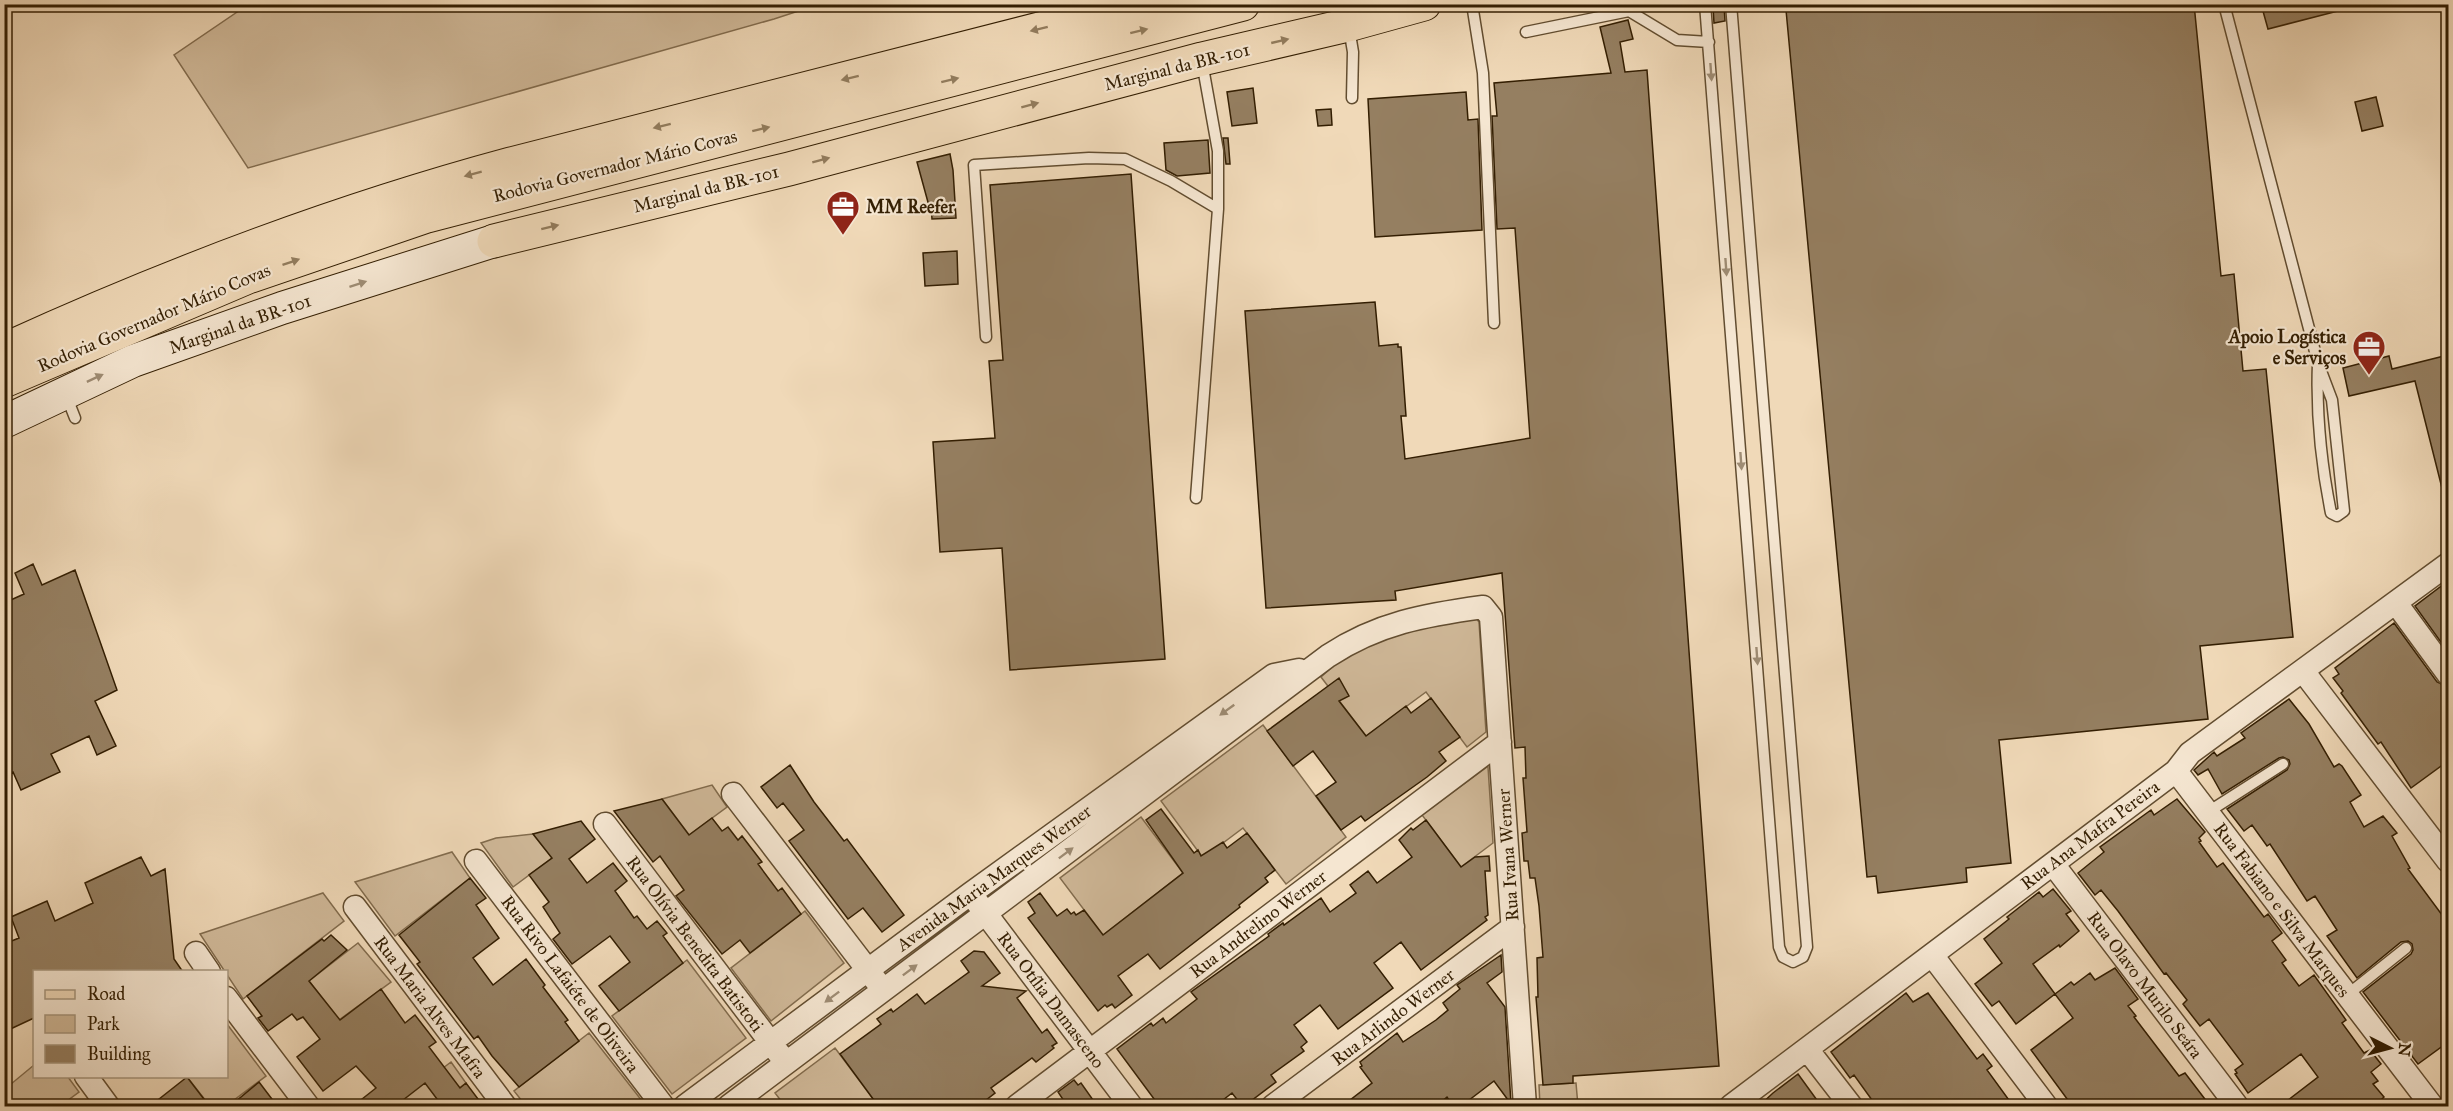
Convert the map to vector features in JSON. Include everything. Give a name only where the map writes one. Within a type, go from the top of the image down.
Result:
[{"type":"main road","name":"Rodovia Governador Mário Covas","points":[[4,350],[196,268],[421,189],[1137,4]]},
{"type":"main road","name":"Rodovia Governador Mário Covas","points":[[4,381],[248,277],[427,216],[1243,4]]},
{"type":"main road","name":"Marginal da BR-101","points":[[4,422],[70,405],[133,361],[282,308],[494,241],[789,169],[1202,59],[1348,25],[1424,4]]},
{"type":"street","name":"Rua Ana Mafra Pereira","points":[[1731,1107],[2176,771],[2190,753],[2448,564]]},
{"type":"street","points":[[2396,603],[2448,674]]},
{"type":"street","name":"Avenida Maria Marques Werner","points":[[729,1107],[1312,667],[1349,642],[1383,626],[1427,615],[1483,607]]},
{"type":"street","name":"Rua Ivana Werner","points":[[1483,607],[1491,617],[1525,1107]]},
{"type":"street","name":"Avenida Maria Marques Werner","points":[[685,1107],[970,894],[1274,675],[1312,667]]},
{"type":"street","points":[[2303,671],[2448,861]]},
{"type":"street","name":"Rua Andrelino Werner","points":[[1017,1107],[1500,742]]},
{"type":"street","name":"Rua Fabiano e Silva Marques","points":[[2176,771],[2432,1107]]},
{"type":"street","points":[[733,794],[884,990]]},
{"type":"street","name":"Rua Olívia Benedita Batistoti","points":[[604,824],[787,1063]]},
{"type":"street","name":"Rua Rivo Lafaiéte de Oliveira","points":[[476,861],[663,1107]]},
{"type":"street","name":"Rua Olavo Murilo Seára","points":[[2053,864],[2237,1107]]},
{"type":"street","name":"Rua Otília Damasceno","points":[[970,894],[1131,1107]]},
{"type":"street","name":"Rua Maria Alves Mafra","points":[[355,907],[505,1107]]},
{"type":"street","name":"Rua Arlindo Werner","points":[[1274,1107],[1513,927]]},
{"type":"street","points":[[1932,955],[2046,1107]]},
{"type":"street","points":[[228,1001],[308,1107]]},
{"type":"street","points":[[1807,1049],[1851,1107]]},
{"type":"street","points":[[87,1078],[108,1107]]},
{"type":"lane","points":[[1472,4],[1483,73],[1494,323]]},
{"type":"lane","points":[[1705,4],[1779,947],[1783,957],[1793,962],[1803,957],[1807,947],[1731,4]]},
{"type":"lane","points":[[2224,4],[2318,363],[2332,400],[2344,511],[2337,516],[2331,513],[2323,475],[2317,404],[2318,363]]},
{"type":"lane","points":[[1526,32],[1629,10],[1677,40],[1709,42]]},
{"type":"lane","points":[[1348,25],[1353,52],[1352,98]]},
{"type":"lane","points":[[1196,498],[1218,209],[1218,151],[1202,59]]},
{"type":"lane","points":[[986,337],[974,167],[976,164],[1089,158],[1125,159],[1171,181],[1218,209]]},
{"type":"lane","points":[[2208,812],[2283,764]]},
{"type":"lane","points":[[2347,995],[2406,948]]},
{"type":"green space","points":[[249,4],[817,5],[248,168],[174,55]]},
{"type":"green space","points":[[1475,617],[1479,622],[1486,732],[1467,747],[1426,692],[1366,736],[1321,677],[1340,660],[1386,636]]},
{"type":"green space","points":[[1263,725],[1346,837],[1286,884],[1243,828],[1203,858],[1161,801]]},
{"type":"green space","points":[[1487,767],[1493,843],[1461,867],[1422,815]]},
{"type":"green space","points":[[712,785],[727,807],[689,835],[662,799]]},
{"type":"green space","points":[[1141,817],[1183,873],[1103,935],[1060,878]]},
{"type":"green space","points":[[533,834],[552,858],[513,887],[481,843],[496,838]]},
{"type":"green space","points":[[452,852],[470,878],[395,936],[355,882]]},
{"type":"green space","points":[[323,893],[344,921],[243,999],[228,976],[228,970],[224,970],[200,934]]},
{"type":"green space","points":[[805,911],[844,963],[771,1021],[731,968]]},
{"type":"green space","points":[[358,943],[391,982],[339,1020],[309,981]]},
{"type":"green space","points":[[687,960],[746,1038],[672,1094],[612,1016]]},
{"type":"green space","points":[[228,1025],[266,1076],[226,1106],[210,1106],[188,1078],[228,1078]]},
{"type":"green space","points":[[589,1033],[646,1106],[526,1106],[514,1091]]},
{"type":"green space","points":[[835,1048],[877,1104],[873,1106],[785,1106],[775,1093]]},
{"type":"green space","points":[[451,1062],[466,1083],[435,1106],[393,1106]]},
{"type":"green space","points":[[33,1066],[33,1078],[69,1078],[79,1092],[60,1106],[5,1106],[5,1089]]},
{"type":"green space","points":[[1576,1083],[1578,1106],[1540,1106],[1539,1085]]},
{"type":"building","points":[[1843,4],[2194,4],[2221,276],[2234,274],[2243,371],[2266,369],[2293,637],[2200,646],[2208,719],[1999,740],[2011,863],[1966,868],[1967,882],[1878,893],[1876,876],[1867,877],[1786,10]]},
{"type":"building","points":[[2261,4],[2341,4],[2342,10],[2268,29]]},
{"type":"building","points":[[1724,5],[1725,21],[1714,23],[1713,7]]},
{"type":"building","points":[[1628,20],[1633,39],[1620,42],[1625,72],[1647,70],[1719,1066],[1573,1076],[1573,1083],[1543,1085],[1536,997],[1538,997],[1537,958],[1543,957],[1539,906],[1535,878],[1530,878],[1528,861],[1524,861],[1522,833],[1527,832],[1523,778],[1526,778],[1525,747],[1515,748],[1502,573],[1395,591],[1396,600],[1266,608],[1245,311],[1375,302],[1379,346],[1398,344],[1398,347],[1401,347],[1406,416],[1401,416],[1405,459],[1530,438],[1515,228],[1497,229],[1492,116],[1497,116],[1494,83],[1611,73],[1600,27]]},
{"type":"building","points":[[1253,88],[1257,123],[1232,126],[1227,92]]},
{"type":"building","points":[[1466,92],[1468,120],[1478,119],[1482,230],[1375,237],[1368,99]]},
{"type":"building","points":[[2376,97],[2383,126],[2362,131],[2355,102]]},
{"type":"building","points":[[1331,109],[1332,125],[1318,126],[1316,110]]},
{"type":"building","points":[[1223,138],[1228,138],[1230,164],[1226,164]]},
{"type":"building","points":[[1208,140],[1210,173],[1177,176],[1166,170],[1164,143]]},
{"type":"building","points":[[950,154],[956,218],[932,219],[931,206],[929,206],[917,162]]},
{"type":"building","points":[[1131,174],[1165,659],[1010,670],[1002,548],[940,552],[933,442],[995,438],[989,361],[1003,360],[990,185]]},
{"type":"building","points":[[957,251],[958,284],[925,286],[923,253]]},
{"type":"building","points":[[2448,355],[2448,491],[2443,492],[2415,381],[2349,396],[2343,368],[2389,356],[2392,369]]},
{"type":"building","points":[[33,564],[42,585],[75,570],[117,690],[95,701],[116,746],[97,755],[89,736],[51,754],[60,772],[21,790],[13,772],[4,776],[4,603],[24,594],[15,573]]},
{"type":"building","points":[[2448,581],[2448,652],[2415,606]]},
{"type":"building","points":[[2394,623],[2437,682],[2448,687],[2448,761],[2411,788],[2381,742],[2378,744],[2341,693],[2343,691],[2333,678],[2339,674],[2335,668]]},
{"type":"building","points":[[1339,678],[1349,696],[1339,701],[1366,736],[1406,706],[1411,713],[1431,698],[1460,737],[1439,752],[1446,761],[1427,777],[1365,821],[1361,816],[1341,830],[1316,796],[1336,782],[1313,751],[1293,766],[1267,731]]},
{"type":"building","points":[[2289,699],[2309,724],[2334,767],[2339,764],[2342,766],[2361,795],[2350,802],[2364,827],[2383,816],[2397,833],[2392,836],[2410,868],[2408,869],[2448,923],[2448,1042],[2418,1064],[2363,992],[2411,954],[2412,944],[2408,941],[2401,942],[2357,978],[2327,936],[2337,930],[2315,896],[2307,901],[2270,844],[2267,846],[2252,825],[2244,831],[2227,809],[2287,770],[2289,760],[2279,758],[2222,794],[2208,769],[2198,775],[2194,770],[2214,752],[2217,756],[2245,738],[2241,733]]},
{"type":"building","points":[[790,765],[814,802],[844,841],[847,839],[904,915],[882,932],[863,908],[848,919],[789,841],[804,830],[783,803],[777,808],[761,787]]},
{"type":"building","points":[[662,799],[689,835],[712,818],[722,831],[728,827],[738,840],[742,836],[762,862],[758,864],[778,891],[782,888],[801,914],[750,953],[740,940],[722,954],[676,896],[684,890],[660,856],[653,862],[614,811]]},
{"type":"building","points":[[2177,799],[2205,832],[2199,838],[2201,841],[2199,842],[2217,867],[2223,863],[2264,917],[2268,914],[2282,933],[2272,941],[2286,960],[2282,963],[2299,986],[2314,975],[2346,1020],[2342,1023],[2364,1053],[2370,1050],[2381,1064],[2371,1072],[2378,1081],[2373,1084],[2384,1097],[2381,1100],[2386,1107],[2279,1107],[2318,1077],[2301,1054],[2248,1093],[2235,1074],[2237,1073],[2235,1070],[2243,1064],[2209,1019],[2200,1026],[2183,1004],[2187,1000],[2166,973],[2164,974],[2118,911],[2101,890],[2095,895],[2078,873],[2104,852],[2100,847],[2151,810],[2154,815]]},
{"type":"building","points":[[1161,809],[1194,853],[1198,850],[1201,856],[1223,842],[1227,848],[1247,833],[1275,870],[1265,878],[1268,882],[1239,905],[1240,907],[1160,969],[1148,954],[1118,976],[1132,995],[1115,1008],[1112,1004],[1107,1007],[1105,1005],[1098,1011],[1028,918],[1035,913],[1028,902],[1040,893],[1057,916],[1067,909],[1071,914],[1074,912],[1076,915],[1084,910],[1103,935],[1183,873],[1146,820]]},
{"type":"building","points":[[1426,820],[1461,867],[1475,857],[1489,856],[1490,871],[1485,871],[1488,915],[1485,917],[1487,920],[1421,970],[1401,942],[1374,963],[1393,988],[1338,1029],[1320,1005],[1294,1025],[1307,1042],[1301,1047],[1304,1051],[1271,1075],[1276,1082],[1243,1107],[1232,1093],[1214,1107],[1160,1107],[1117,1049],[1151,1023],[1153,1026],[1163,1018],[1166,1023],[1197,999],[1191,992],[1269,936],[1268,934],[1283,923],[1284,925],[1321,898],[1330,912],[1356,893],[1350,885],[1368,871],[1377,883],[1412,857],[1399,840],[1411,828],[1413,830]]},
{"type":"building","points":[[581,821],[595,839],[569,859],[587,883],[613,863],[627,881],[615,891],[634,918],[637,916],[647,929],[657,921],[667,933],[663,936],[683,963],[619,1011],[599,986],[630,962],[610,936],[572,964],[553,939],[560,933],[543,907],[549,902],[529,875],[552,858],[533,834]]},
{"type":"building","points":[[141,857],[151,876],[165,869],[174,959],[182,970],[33,970],[33,1018],[4,1032],[4,944],[19,938],[11,917],[47,901],[55,921],[93,903],[85,883]]},
{"type":"building","points":[[470,878],[486,898],[476,905],[499,938],[473,958],[493,985],[526,959],[545,985],[543,987],[568,1020],[565,1022],[579,1041],[519,1087],[478,1036],[474,1039],[417,964],[420,962],[399,935]]},
{"type":"building","points":[[2053,889],[2071,911],[2066,914],[2079,931],[2060,947],[2059,945],[2033,964],[2055,994],[2016,1024],[1999,1001],[1992,1006],[1975,984],[2002,963],[1984,939],[2039,892],[2043,897]]},
{"type":"building","points":[[331,935],[347,950],[309,981],[340,1020],[381,989],[405,1023],[415,1015],[436,1042],[429,1047],[460,1088],[466,1083],[484,1107],[443,1107],[425,1083],[394,1107],[352,1107],[376,1088],[356,1066],[323,1091],[297,1057],[320,1039],[303,1017],[297,1020],[292,1014],[268,1031],[258,1018],[262,1016],[247,996],[322,939],[324,941]]},
{"type":"building","points":[[974,951],[984,952],[1000,973],[982,986],[1026,991],[1017,998],[1042,1033],[1047,1029],[1057,1043],[1052,1046],[1054,1048],[1036,1062],[1032,1058],[991,1088],[995,1093],[977,1107],[879,1107],[840,1054],[881,1024],[877,1019],[891,1009],[893,1012],[917,994],[925,1004],[969,972],[961,961]]},
{"type":"building","points":[[1501,955],[1502,972],[1487,983],[1505,1007],[1511,1104],[1494,1081],[1460,1107],[1454,1107],[1447,1097],[1435,1107],[1341,1107],[1372,1083],[1360,1067],[1362,1066],[1360,1062],[1397,1033],[1403,1042],[1436,1020],[1448,1010],[1443,1003],[1460,989],[1457,985]]},
{"type":"building","points":[[2115,968],[2138,999],[2128,1006],[2136,1016],[2134,1017],[2179,1076],[2185,1073],[2211,1107],[2073,1107],[2031,1050],[2073,1018],[2055,994],[2071,982],[2074,985],[2090,973],[2095,980]]},
{"type":"building","points":[[1906,993],[1913,1002],[1928,993],[1977,1059],[1983,1054],[1992,1066],[1987,1070],[2014,1107],[1877,1107],[1854,1075],[1850,1078],[1831,1052]]},
{"type":"building","points":[[1798,1074],[1822,1107],[1758,1107],[1773,1093]]},
{"type":"building","points":[[188,1078],[210,1107],[149,1107]]},
{"type":"building","points":[[1074,1080],[1078,1085],[1081,1083],[1098,1107],[1068,1107],[1058,1092]]},
{"type":"building","points":[[259,1082],[278,1107],[229,1107]]},
{"type":"place","name":"MM Reefer","points":[[843,236]]},
{"type":"place","name":"Apoio Logística e Serviços","points":[[2369,376]]}]
